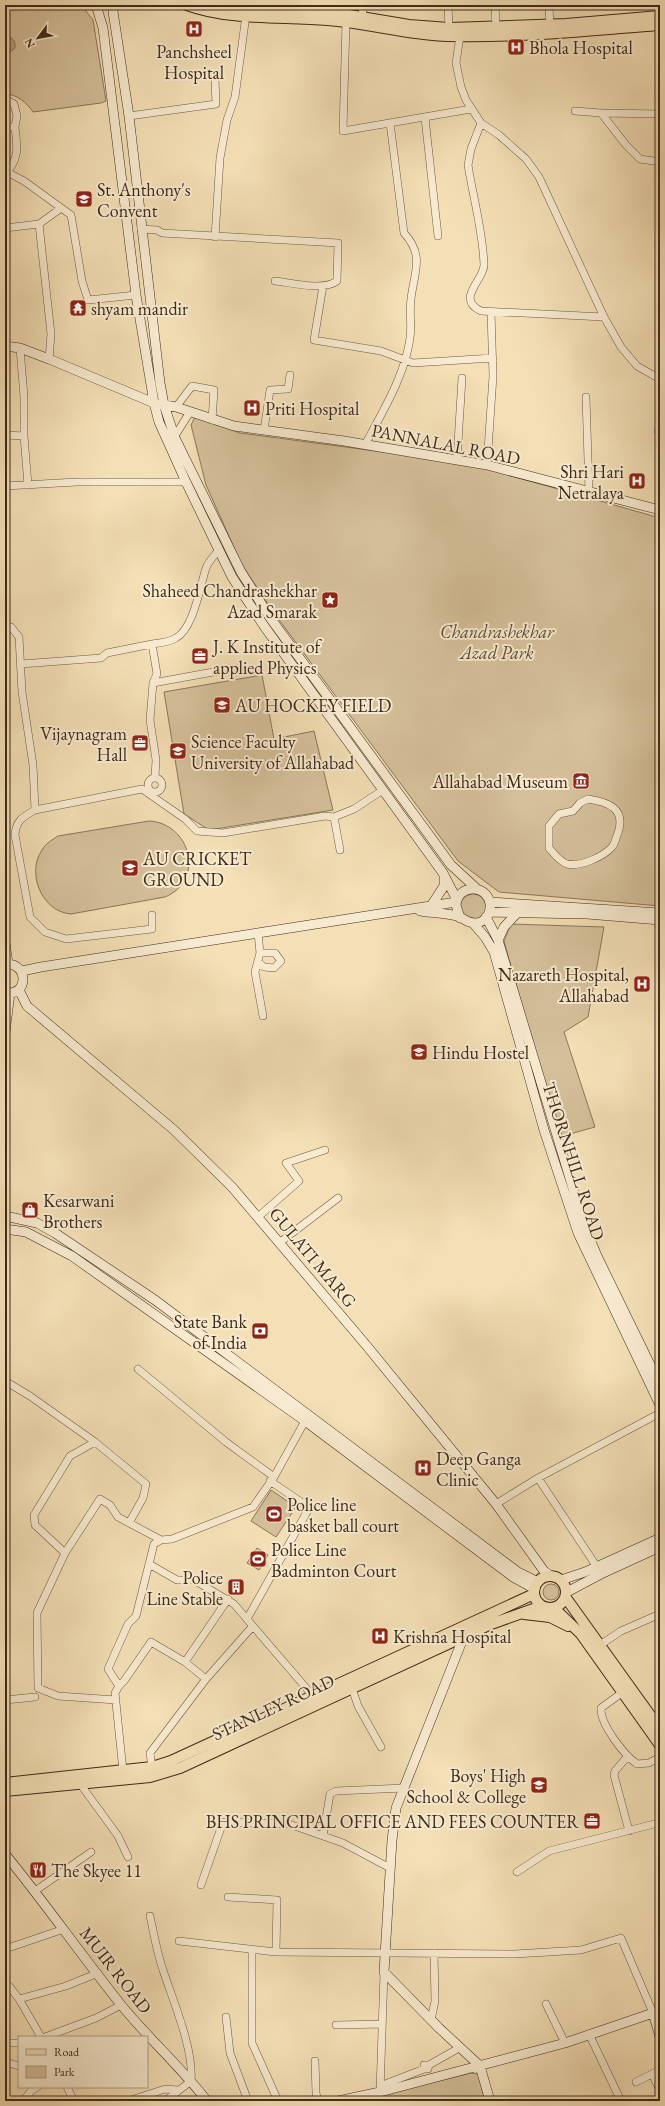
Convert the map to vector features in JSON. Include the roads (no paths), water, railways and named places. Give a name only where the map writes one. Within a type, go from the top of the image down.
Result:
[{"type":"main road","points":[[187,5],[208,12],[346,22],[424,35],[460,36],[660,16]]},
{"type":"main road","points":[[226,5],[312,8],[415,25],[449,28],[550,28],[660,25]]},
{"type":"main road","points":[[660,1729],[600,1645],[556,1578],[544,1577],[536,1588],[542,1606],[554,1608],[581,1634],[660,1745]]},
{"type":"main road","name":"STANLEY ROAD","points":[[5,1782],[152,1767],[188,1754],[536,1588]]},
{"type":"main road","points":[[554,1608],[563,1602],[566,1595]]},
{"type":"main road","name":"STANLEY ROAD","points":[[5,1790],[81,1785],[150,1777],[180,1768],[464,1636],[542,1606]]},
{"type":"main road","points":[[518,1614],[550,1617],[581,1634]]},
{"type":"street","points":[[96,5],[103,28],[136,295],[154,403],[240,572],[270,619],[451,865],[477,889],[486,894],[490,902],[488,914],[481,921],[473,923],[460,918],[409,910]]},
{"type":"street","points":[[112,5],[129,116],[160,383],[172,441],[186,482],[218,551],[232,577],[264,626],[444,873],[456,901],[457,911],[460,918]]},
{"type":"street","points":[[362,5],[363,17]]},
{"type":"street","points":[[448,5],[449,28]]},
{"type":"street","points":[[495,5],[496,27]]},
{"type":"street","points":[[548,5],[550,28]]},
{"type":"street","points":[[215,237],[220,158],[227,120],[236,97],[246,15]]},
{"type":"street","points":[[346,22],[343,131],[471,109]]},
{"type":"street","points":[[460,36],[456,63],[461,87],[471,109],[481,123],[498,135],[526,159],[539,177],[604,317],[621,348],[636,366],[660,379]]},
{"type":"street","points":[[129,116],[216,104],[215,80]]},
{"type":"street","points":[[5,99],[14,104],[17,116],[17,151],[14,163],[6,171],[24,180],[60,209],[71,215],[82,281],[88,300],[136,295]]},
{"type":"street","points":[[575,111],[601,114],[660,114]]},
{"type":"street","points":[[601,114],[640,159],[660,162]]},
{"type":"street","points":[[425,118],[438,236]]},
{"type":"street","points":[[365,445],[393,391],[405,360],[410,340],[410,300],[417,264],[417,252],[414,245],[404,233],[390,123]]},
{"type":"street","points":[[481,123],[471,149],[468,165],[484,267],[471,289],[471,303],[475,308],[481,311],[604,317]]},
{"type":"street","points":[[5,127],[16,127]]},
{"type":"street","points":[[5,228],[39,224],[60,209]]},
{"type":"street","points":[[39,224],[51,334],[49,359]]},
{"type":"street","points":[[141,228],[157,230],[162,233],[338,243],[337,281],[331,285],[323,286],[275,281]]},
{"type":"street","points":[[323,286],[314,340],[381,351],[413,363],[493,358]]},
{"type":"street","points":[[487,465],[493,358],[491,312]]},
{"type":"street","name":"PANNALAL ROAD","points":[[5,346],[20,348],[49,359],[154,403],[176,407],[234,426],[457,459],[487,465],[660,510]]},
{"type":"street","points":[[20,348],[28,485]]},
{"type":"street","points":[[264,430],[270,390],[288,389],[290,375]]},
{"type":"street","points":[[457,459],[462,378]]},
{"type":"street","points":[[176,407],[192,386],[214,390],[212,420]]},
{"type":"street","points":[[586,397],[589,491]]},
{"type":"street","points":[[172,441],[190,412]]},
{"type":"street","points":[[5,435],[24,436]]},
{"type":"street","points":[[5,486],[77,482],[186,482]]},
{"type":"street","points":[[21,664],[101,658],[107,653],[176,639],[183,632],[192,616],[206,567],[218,551]]},
{"type":"street","points":[[5,626],[11,627],[18,633],[22,692],[33,765],[35,810]]},
{"type":"street","points":[[152,644],[156,674],[153,683],[150,720],[156,760],[155,777]]},
{"type":"street","points":[[153,683],[235,668]]},
{"type":"street","points":[[152,915],[152,929],[66,939],[45,932],[35,924],[30,917],[15,835],[15,827],[21,818],[35,810],[142,789],[185,819],[197,831],[209,834],[223,834],[325,816],[334,817],[354,809],[383,790]]},
{"type":"street","points":[[588,800],[600,801],[611,806],[619,814],[621,823],[613,847],[589,862],[567,864],[557,858],[549,848],[548,838],[549,826],[559,814],[573,811],[580,803],[588,800]]},
{"type":"street","points":[[334,817],[340,850]]},
{"type":"street","points":[[431,906],[444,886],[444,873]]},
{"type":"street","points":[[22,971],[409,910],[456,901],[464,891],[477,889]]},
{"type":"street","points":[[490,902],[660,913]]},
{"type":"street","points":[[488,914],[518,912],[660,920]]},
{"type":"street","points":[[498,940],[504,927],[518,912]]},
{"type":"street","name":"THORNHILL ROAD","points":[[488,914],[498,940],[584,1225],[597,1256],[660,1385]]},
{"type":"street","name":"THORNHILL ROAD","points":[[473,923],[485,937],[494,952],[544,1130],[578,1233],[660,1405]]},
{"type":"street","points":[[258,933],[260,953],[255,972],[263,1016]]},
{"type":"street","points":[[5,944],[7,964],[16,966],[22,971],[24,981],[11,992],[5,1032]]},
{"type":"street","points":[[258,962],[264,967],[274,968],[281,961],[274,953],[260,953]]},
{"type":"street","name":"GULATI MARG","points":[[11,992],[174,1130],[232,1187],[496,1504],[544,1570],[556,1578]]},
{"type":"street","points":[[258,1217],[299,1182],[286,1163],[325,1150]]},
{"type":"street","points":[[279,1243],[338,1198]]},
{"type":"street","points":[[5,1216],[38,1223],[55,1232],[155,1300],[518,1572],[536,1588]]},
{"type":"street","points":[[5,1229],[26,1232],[72,1256],[305,1421],[513,1577],[536,1588]]},
{"type":"street","points":[[138,1369],[226,1442],[307,1506],[308,1510],[247,1619]]},
{"type":"street","points":[[5,1381],[30,1396],[95,1442],[146,1484],[142,1498],[129,1523]]},
{"type":"street","points":[[496,1504],[538,1478],[660,1413]]},
{"type":"street","points":[[118,1686],[108,1669],[128,1624],[136,1616],[154,1544],[161,1540],[172,1539],[253,1507],[272,1479],[305,1421]]},
{"type":"street","points":[[65,1553],[35,1525],[34,1515],[70,1456],[95,1442]]},
{"type":"street","points":[[538,1478],[597,1567]]},
{"type":"street","points":[[116,1700],[58,1696],[38,1688],[36,1613],[65,1553],[100,1499],[110,1505],[118,1517],[161,1540]]},
{"type":"street","points":[[556,1578],[597,1567],[660,1538]]},
{"type":"street","points":[[566,1595],[600,1574],[660,1547]]},
{"type":"street","points":[[149,1564],[177,1580],[194,1580],[228,1599],[247,1619],[252,1627],[312,1696]]},
{"type":"street","points":[[185,1662],[228,1599]]},
{"type":"street","points":[[600,1645],[621,1631],[660,1614]]},
{"type":"street","points":[[152,1767],[150,1753],[206,1679],[252,1627]]},
{"type":"street","points":[[380,2089],[385,1953],[390,1868],[396,1808],[464,1636]]},
{"type":"street","points":[[123,1771],[115,1693],[118,1686],[124,1681],[151,1642],[185,1662],[206,1679]]},
{"type":"street","points":[[352,1688],[358,1706],[381,1747]]},
{"type":"street","points":[[623,1692],[601,1708],[600,1714],[627,1757],[637,1764],[642,1764],[660,1757]]},
{"type":"street","points":[[5,1700],[35,1697]]},
{"type":"street","points":[[627,1757],[615,1771],[614,1778],[629,1831]]},
{"type":"street","points":[[81,1785],[118,1836],[128,1857]]},
{"type":"street","points":[[323,1836],[330,1794],[336,1790],[404,1788]]},
{"type":"street","points":[[201,1885],[223,1822],[288,1824],[343,1843],[390,1868]]},
{"type":"street","points":[[518,1872],[549,1851],[654,1824]]},
{"type":"street","points":[[36,1891],[91,1852]]},
{"type":"street","name":"MUIR ROAD","points":[[5,1854],[36,1891],[121,2005],[148,2036]]},
{"type":"street","points":[[228,1897],[277,1900],[276,1952]]},
{"type":"street","points":[[150,1916],[162,1969],[174,2002],[190,2061],[191,2081],[165,2101]]},
{"type":"street","points":[[5,1949],[64,1929]]},
{"type":"street","points":[[179,1941],[276,1952],[515,1954],[581,1950],[621,1938],[652,2013],[660,2037]]},
{"type":"street","points":[[252,1949],[252,2042],[278,2101]]},
{"type":"street","points":[[432,2020],[435,2001],[434,1953]]},
{"type":"street","points":[[384,1972],[459,2048],[480,2066],[490,2101]]},
{"type":"street","points":[[19,1999],[66,1986],[98,1973]]},
{"type":"street","points":[[5,1987],[9,1986],[19,1999],[40,2036]]},
{"type":"street","points":[[546,2004],[565,2044]]},
{"type":"street","points":[[48,2036],[96,2018],[121,2005]]},
{"type":"street","points":[[338,2101],[380,2089],[430,2079],[565,2044],[589,2034],[652,2013]]},
{"type":"street","points":[[226,2017],[230,2053],[248,2101]]},
{"type":"street","points":[[336,2025],[382,2024]]},
{"type":"street","points":[[589,2034],[621,2101]]},
{"type":"street","name":"MUIR ROAD","points":[[148,2036],[191,2081],[207,2101]]},
{"type":"street","points":[[5,2042],[18,2043]]},
{"type":"street","points":[[380,2089],[427,2068],[459,2048]]},
{"type":"street","points":[[315,2061],[316,2093],[318,2101]]},
{"type":"street","points":[[5,2062],[18,2066]]},
{"type":"street","points":[[427,2068],[430,2079]]},
{"type":"street","points":[[636,2082],[660,2070]]},
{"type":"street","points":[[652,2074],[660,2090]]},
{"type":"street","points":[[22,2101],[36,2088]]},
{"type":"street","points":[[68,2088],[74,2101]]},
{"type":"street","points":[[128,2101],[165,2089],[178,2090]]},
{"type":"street","points":[[5,2098],[8,2101]]},
{"type":"place","name":"Panchsheel Hospital","points":[[194,29]]},
{"type":"place","name":"Bhola Hospital","points":[[516,47]]},
{"type":"place","name":"St. Anthony's Convent","points":[[84,199]]},
{"type":"place","name":"shyam mandir","points":[[78,308]]},
{"type":"place","name":"Priti Hospital","points":[[252,408]]},
{"type":"place","name":"Shri Hari Netralaya","points":[[637,481]]},
{"type":"place","name":"Shaheed Chandrashekhar Azad Smarak","points":[[330,600]]},
{"type":"place","name":"J. K Institute of applied Physics","points":[[200,656]]},
{"type":"place","name":"AU HOCKEY FIELD","points":[[222,705]]},
{"type":"place","name":"Vijaynagram Hall","points":[[140,743]]},
{"type":"place","name":"Science Faculty University of Allahabad","points":[[178,751]]},
{"type":"place","name":"Allahabad Museum","points":[[581,781]]},
{"type":"place","name":"AU CRICKET GROUND","points":[[130,868]]},
{"type":"place","name":"Nazareth Hospital, Allahabad","points":[[642,984]]},
{"type":"place","name":"Hindu Hostel","points":[[419,1052]]},
{"type":"place","name":"Kesarwani Brothers","points":[[30,1210]]},
{"type":"place","name":"State Bank of India","points":[[260,1331]]},
{"type":"place","name":"Deep Ganga Clinic","points":[[423,1468]]},
{"type":"place","name":"Police line basket ball court","points":[[274,1514]]},
{"type":"place","name":"Police Line Badminton Court","points":[[258,1559]]},
{"type":"place","name":"Police Line Stable","points":[[236,1587]]},
{"type":"place","name":"Krishna Hospital","points":[[380,1636]]},
{"type":"place","name":"Boys' High School & College","points":[[539,1785]]},
{"type":"place","name":"BHS PRINCIPAL OFFICE AND FEES COUNTER","points":[[592,1821]]},
{"type":"place","name":"The Skyee 11","points":[[38,1870]]},
{"type":"park label","name":"Chandrashekhar Azad Park","points":[[497,641]]}]
